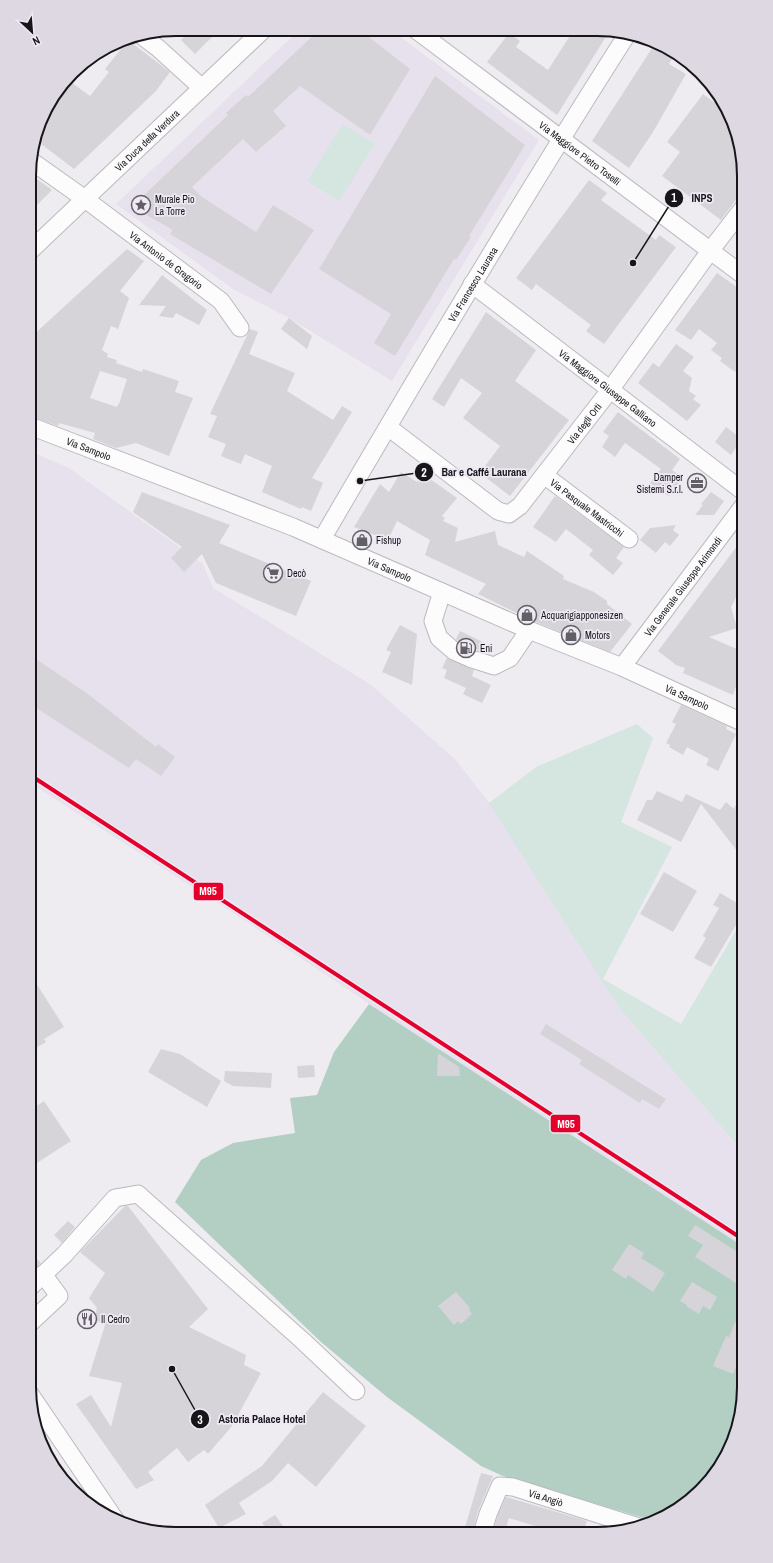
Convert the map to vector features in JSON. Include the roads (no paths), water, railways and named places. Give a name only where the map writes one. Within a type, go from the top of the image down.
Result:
[{"type":"street","name":"Via Duca della Verdura","points":[[36,245],[257,36]]},
{"type":"street","name":"Via Maggiore Pietro Toselli","points":[[424,36],[737,271]]},
{"type":"street","name":"Via Francesco Laurana","points":[[322,539],[472,284],[560,139],[624,39]]},
{"type":"street","points":[[147,40],[202,88]]},
{"type":"street","name":"Via Antonio de Gregorio","points":[[36,164],[221,301],[240,328]]},
{"type":"street","name":"Via degli Orti","points":[[388,426],[498,511],[509,514],[520,506],[610,390],[710,251],[737,216]]},
{"type":"street","name":"Via Maggiore Giuseppe Galliano","points":[[472,284],[737,487]]},
{"type":"street","name":"Via Sampolo","points":[[36,428],[322,539],[529,630],[622,667],[737,720]]},
{"type":"street","name":"Via Pasquale Mastricchi","points":[[544,475],[629,539]]},
{"type":"street","name":"Via Generale Giuseppe Arimondi","points":[[622,667],[737,514]]},
{"type":"street","points":[[442,592],[433,621],[439,638],[454,651],[472,659],[494,666],[510,658],[529,630]]},
{"type":"street","points":[[36,1281],[64,1255],[115,1198],[138,1194],[356,1390]]},
{"type":"street","points":[[36,1317],[59,1296],[43,1274]]},
{"type":"street","points":[[37,1404],[108,1509]]},
{"type":"street","name":"Via Angiò","points":[[484,1527],[500,1486],[513,1487],[627,1523]]},
{"type":"place","name":"Murale Pio La Torre","points":[[141,205]]},
{"type":"place","name":"INPS","points":[[633,263]]},
{"type":"place","name":"Bar e Caffé Laurana","points":[[360,481]]},
{"type":"place","name":"Damper Sistemi S.r.l.","points":[[697,483]]},
{"type":"place","name":"Fishup","points":[[362,540]]},
{"type":"place","name":"Decò","points":[[273,573]]},
{"type":"place","name":"Acquarigiapponesizen","points":[[527,615]]},
{"type":"place","name":"Motors","points":[[571,635]]},
{"type":"place","name":"Eni","points":[[466,648]]},
{"type":"place","name":"Il Cedro","points":[[87,1319]]},
{"type":"place","name":"Astoria Palace Hotel","points":[[172,1369]]}]
